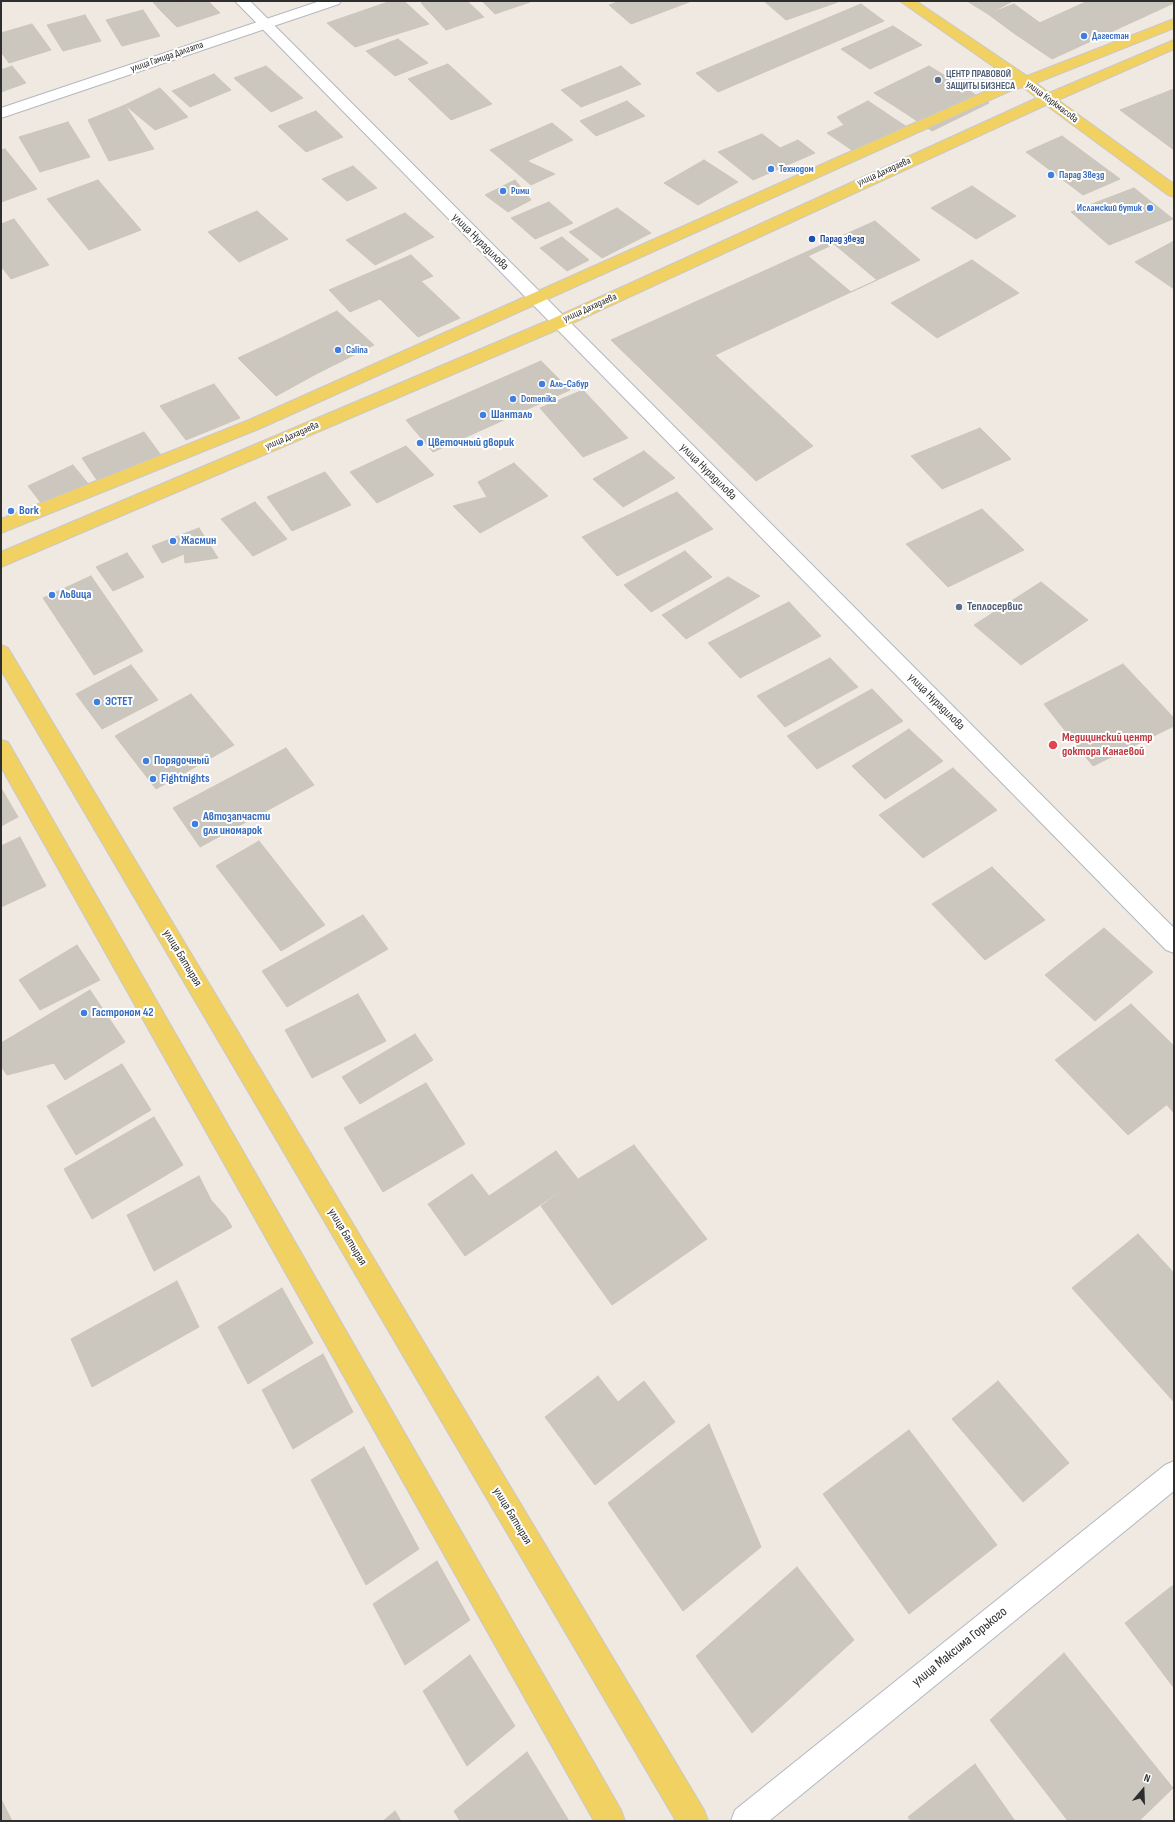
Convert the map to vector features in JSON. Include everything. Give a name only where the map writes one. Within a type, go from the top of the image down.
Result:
[{"type":"main road","name":"улица Коркмасова","points":[[907,1],[1026,82],[1174,192]]},
{"type":"main road","points":[[1,526],[256,424],[1007,87],[1026,82],[1174,23]]},
{"type":"main road","name":"улица Дахадаева","points":[[1,560],[560,322],[1047,99],[1174,44]]},
{"type":"main road","name":"улица Батырая","points":[[1,653],[693,1821]]},
{"type":"main road","points":[[1,748],[610,1821]]},
{"type":"street","name":"улица Нурадилова","points":[[242,1],[1174,944]]},
{"type":"street","name":"улица Гамида Далгата","points":[[1,113],[334,1]]},
{"type":"street","name":"улица Максима Горького","points":[[746,1821],[1174,1474]]},
{"type":"building","points":[[152,1],[186,1],[160,10]]},
{"type":"building","points":[[186,1],[208,1],[220,13],[177,27],[160,10]]},
{"type":"building","points":[[391,1],[404,1],[429,24],[355,47],[327,23]]},
{"type":"building","points":[[429,1],[467,1],[484,17],[446,30],[421,3]]},
{"type":"building","points":[[482,1],[529,1],[530,2],[495,14]]},
{"type":"building","points":[[620,1],[689,2],[631,24],[609,5]]},
{"type":"building","points":[[764,1],[837,1],[838,2],[786,20]]},
{"type":"building","points":[[967,1],[1013,1],[988,14]]},
{"type":"building","points":[[1088,1],[1174,1],[1174,3],[1052,59],[1015,34]]},
{"type":"building","points":[[861,4],[884,21],[718,92],[696,73]]},
{"type":"building","points":[[1014,4],[1040,23],[1015,34],[988,14]]},
{"type":"building","points":[[143,10],[160,36],[122,46],[106,20]]},
{"type":"building","points":[[85,15],[101,41],[63,51],[47,25]]},
{"type":"building","points":[[32,24],[51,50],[9,63],[1,52],[1,33]]},
{"type":"building","points":[[893,26],[922,45],[870,69],[841,49]]},
{"type":"building","points":[[398,39],[428,63],[395,76],[366,51]]},
{"type":"building","points":[[448,64],[492,104],[451,120],[408,79]]},
{"type":"building","points":[[12,66],[26,83],[1,92],[1,70]]},
{"type":"building","points":[[266,66],[303,98],[271,112],[234,78]]},
{"type":"building","points":[[621,66],[641,84],[581,107],[561,90]]},
{"type":"building","points":[[929,66],[957,83],[902,111],[874,93]]},
{"type":"building","points":[[214,74],[231,90],[190,107],[172,91]]},
{"type":"building","points":[[957,83],[989,103],[932,131],[902,111]]},
{"type":"building","points":[[160,88],[188,117],[155,130],[125,105]]},
{"type":"building","points":[[1174,89],[1174,150],[1120,110]]},
{"type":"building","points":[[627,101],[645,116],[596,136],[580,121]]},
{"type":"building","points":[[868,101],[910,129],[859,155],[827,133],[844,125],[837,117]]},
{"type":"building","points":[[125,105],[154,149],[109,161],[88,120]]},
{"type":"building","points":[[316,111],[343,137],[306,152],[278,126]]},
{"type":"building","points":[[68,122],[90,157],[40,172],[19,137]]},
{"type":"building","points":[[552,123],[573,140],[527,161],[555,174],[531,185],[490,150]]},
{"type":"building","points":[[762,134],[780,148],[798,140],[815,153],[753,180],[718,152]]},
{"type":"building","points":[[1062,136],[1120,179],[1083,195],[1026,152]]},
{"type":"building","points":[[5,149],[37,189],[1,202],[1,150]]},
{"type":"building","points":[[704,160],[738,182],[698,205],[664,183]]},
{"type":"building","points":[[353,166],[377,188],[347,201],[322,179]]},
{"type":"building","points":[[98,180],[141,230],[89,250],[47,199]]},
{"type":"building","points":[[515,180],[531,200],[508,212],[485,195]]},
{"type":"building","points":[[972,186],[1016,216],[976,239],[931,208]]},
{"type":"building","points":[[1134,188],[1173,219],[1109,245],[1071,212]]},
{"type":"building","points":[[549,202],[573,223],[535,239],[511,218]]},
{"type":"building","points":[[617,208],[651,233],[602,258],[569,232]]},
{"type":"building","points":[[257,211],[288,239],[239,262],[208,232]]},
{"type":"building","points":[[405,213],[434,237],[375,265],[346,240]]},
{"type":"building","points":[[14,219],[49,265],[11,279],[1,266],[1,224]]},
{"type":"building","points":[[875,221],[920,260],[715,355],[813,446],[756,481],[611,340]]},
{"type":"building","points":[[562,237],[589,260],[567,271],[540,248]]},
{"type":"building","points":[[1174,241],[1174,289],[1135,262]]},
{"type":"building","points":[[834,244],[877,280],[851,292],[808,256]]},
{"type":"building","points":[[411,255],[433,276],[350,312],[329,290]]},
{"type":"building","points":[[972,260],[1019,293],[937,338],[891,303]]},
{"type":"building","points":[[421,281],[460,318],[418,337],[380,299]]},
{"type":"building","points":[[337,311],[374,345],[316,374],[279,339]]},
{"type":"building","points":[[279,339],[316,374],[276,396],[238,358]]},
{"type":"building","points":[[541,361],[570,390],[433,452],[406,420]]},
{"type":"building","points":[[214,384],[240,418],[186,440],[160,406]]},
{"type":"building","points":[[583,390],[628,438],[583,457],[540,408]]},
{"type":"building","points":[[980,428],[1011,459],[942,489],[911,456]]},
{"type":"building","points":[[144,432],[166,462],[103,489],[82,458]]},
{"type":"building","points":[[406,446],[434,475],[377,503],[350,472]]},
{"type":"building","points":[[644,451],[675,478],[623,507],[593,479]]},
{"type":"building","points":[[514,463],[548,496],[480,533],[453,506],[487,497],[478,482]]},
{"type":"building","points":[[73,465],[94,491],[48,512],[28,486]]},
{"type":"building","points":[[325,472],[351,505],[292,531],[267,497]]},
{"type":"building","points":[[677,492],[713,529],[617,576],[582,537]]},
{"type":"building","points":[[255,502],[287,539],[253,556],[221,519]]},
{"type":"building","points":[[982,509],[1024,550],[948,587],[906,544]]},
{"type":"building","points":[[199,528],[218,558],[185,563],[184,554],[162,563],[152,546]]},
{"type":"building","points":[[685,551],[712,577],[651,612],[624,585]]},
{"type":"building","points":[[127,553],[144,577],[113,591],[96,567]]},
{"type":"building","points":[[91,576],[143,651],[94,675],[43,598]]},
{"type":"building","points":[[728,577],[760,596],[686,639],[662,615]]},
{"type":"building","points":[[1041,582],[1088,620],[1021,665],[974,625]]},
{"type":"building","points":[[789,602],[821,636],[740,678],[708,643]]},
{"type":"building","points":[[830,658],[858,687],[785,727],[757,696]]},
{"type":"building","points":[[1123,664],[1174,718],[1174,726],[1093,766],[1044,704]]},
{"type":"building","points":[[131,665],[158,700],[102,729],[76,694]]},
{"type":"building","points":[[872,689],[903,721],[817,769],[787,736]]},
{"type":"building","points":[[191,694],[234,745],[156,789],[115,736]]},
{"type":"building","points":[[909,729],[943,761],[885,799],[852,766]]},
{"type":"building","points":[[286,748],[314,785],[200,847],[173,808]]},
{"type":"building","points":[[953,768],[997,810],[923,858],[879,815]]},
{"type":"building","points":[[1,788],[18,817],[1,826]]},
{"type":"building","points":[[20,837],[46,886],[1,907],[1,846]]},
{"type":"building","points":[[259,841],[325,925],[281,951],[216,866]]},
{"type":"building","points":[[992,867],[1045,920],[985,960],[932,904]]},
{"type":"building","points":[[363,915],[388,949],[287,1007],[262,971]]},
{"type":"building","points":[[1104,928],[1153,972],[1095,1021],[1045,975]]},
{"type":"building","points":[[77,945],[100,980],[40,1010],[19,980]]},
{"type":"building","points":[[90,990],[125,1042],[65,1080],[54,1063],[7,1075],[1,1066],[1,1043]]},
{"type":"building","points":[[358,994],[386,1041],[312,1078],[285,1030]]},
{"type":"building","points":[[1131,1004],[1174,1046],[1174,1099],[1128,1135],[1055,1060]]},
{"type":"building","points":[[415,1034],[433,1060],[360,1104],[342,1077]]},
{"type":"building","points":[[122,1064],[151,1110],[76,1155],[47,1106]]},
{"type":"building","points":[[426,1083],[465,1144],[383,1192],[344,1128]]},
{"type":"building","points":[[1174,1100],[1174,1113],[1167,1105]]},
{"type":"building","points":[[154,1117],[183,1165],[92,1219],[64,1169]]},
{"type":"building","points":[[634,1145],[707,1239],[612,1305],[541,1206],[578,1179]]},
{"type":"building","points":[[556,1151],[578,1179],[465,1256],[428,1204],[472,1174],[489,1196]]},
{"type":"building","points":[[199,1176],[211,1200],[226,1217],[232,1227],[154,1271],[127,1215]]},
{"type":"building","points":[[1138,1234],[1174,1273],[1174,1402],[1072,1288]]},
{"type":"building","points":[[177,1281],[199,1327],[92,1387],[71,1339]]},
{"type":"building","points":[[282,1288],[313,1343],[248,1384],[218,1327]]},
{"type":"building","points":[[323,1354],[353,1412],[293,1449],[262,1390]]},
{"type":"building","points":[[598,1376],[618,1402],[644,1381],[675,1422],[595,1485],[545,1417]]},
{"type":"building","points":[[998,1381],[1069,1463],[1023,1502],[952,1419]]},
{"type":"building","points":[[709,1424],[761,1547],[683,1611],[608,1503]]},
{"type":"building","points":[[909,1430],[997,1545],[909,1614],[823,1494]]},
{"type":"building","points":[[364,1447],[419,1549],[366,1585],[311,1480]]},
{"type":"building","points":[[437,1561],[470,1620],[405,1665],[373,1604]]},
{"type":"building","points":[[797,1567],[854,1640],[752,1733],[696,1656]]},
{"type":"building","points":[[1172,1586],[1174,1589],[1174,1688],[1125,1623]]},
{"type":"building","points":[[1064,1653],[1173,1788],[1139,1821],[1068,1821],[990,1720]]},
{"type":"building","points":[[470,1655],[515,1726],[467,1766],[423,1691]]},
{"type":"building","points":[[527,1752],[569,1821],[460,1821],[454,1811]]},
{"type":"building","points":[[975,1764],[1015,1821],[911,1821],[908,1817]]},
{"type":"building","points":[[1,1799],[12,1821],[1,1821]]},
{"type":"building","points":[[395,1811],[401,1821],[383,1821]]},
{"type":"place","name":"Дагестан","points":[[1084,36]]},
{"type":"place","name":"ЦЕНТР ПРАВОВОЙ ЗАЩИТЫ БИЗНЕСА","points":[[938,80]]},
{"type":"place","name":"Технодом","points":[[771,169]]},
{"type":"place","name":"Парад Звезд","points":[[1051,175]]},
{"type":"place","name":"Рими","points":[[503,191]]},
{"type":"place","name":"Исламский бутик","points":[[1150,208]]},
{"type":"place","name":"Парад звезд","points":[[812,239]]},
{"type":"place","name":"Calina","points":[[338,350]]},
{"type":"place","name":"Аль-Сабур","points":[[542,384]]},
{"type":"place","name":"Domenika","points":[[513,399]]},
{"type":"place","name":"Шанталь","points":[[483,415]]},
{"type":"place","name":"Цветочный дворик","points":[[420,443]]},
{"type":"place","name":"Bork","points":[[11,511]]},
{"type":"place","name":"Жасмин","points":[[173,541]]},
{"type":"place","name":"Львица","points":[[52,595]]},
{"type":"place","name":"Теплосервис","points":[[959,607]]},
{"type":"place","name":"ЭСТЕТ","points":[[97,702]]},
{"type":"place","name":"Медицинский центр доктора Канаевой","points":[[1053,745]]},
{"type":"place","name":"Порядочный","points":[[146,761]]},
{"type":"place","name":"Fightnights","points":[[153,779]]},
{"type":"place","name":"Автозапчасти для иномарок","points":[[195,824]]},
{"type":"place","name":"Гастроном 42","points":[[84,1013]]}]
